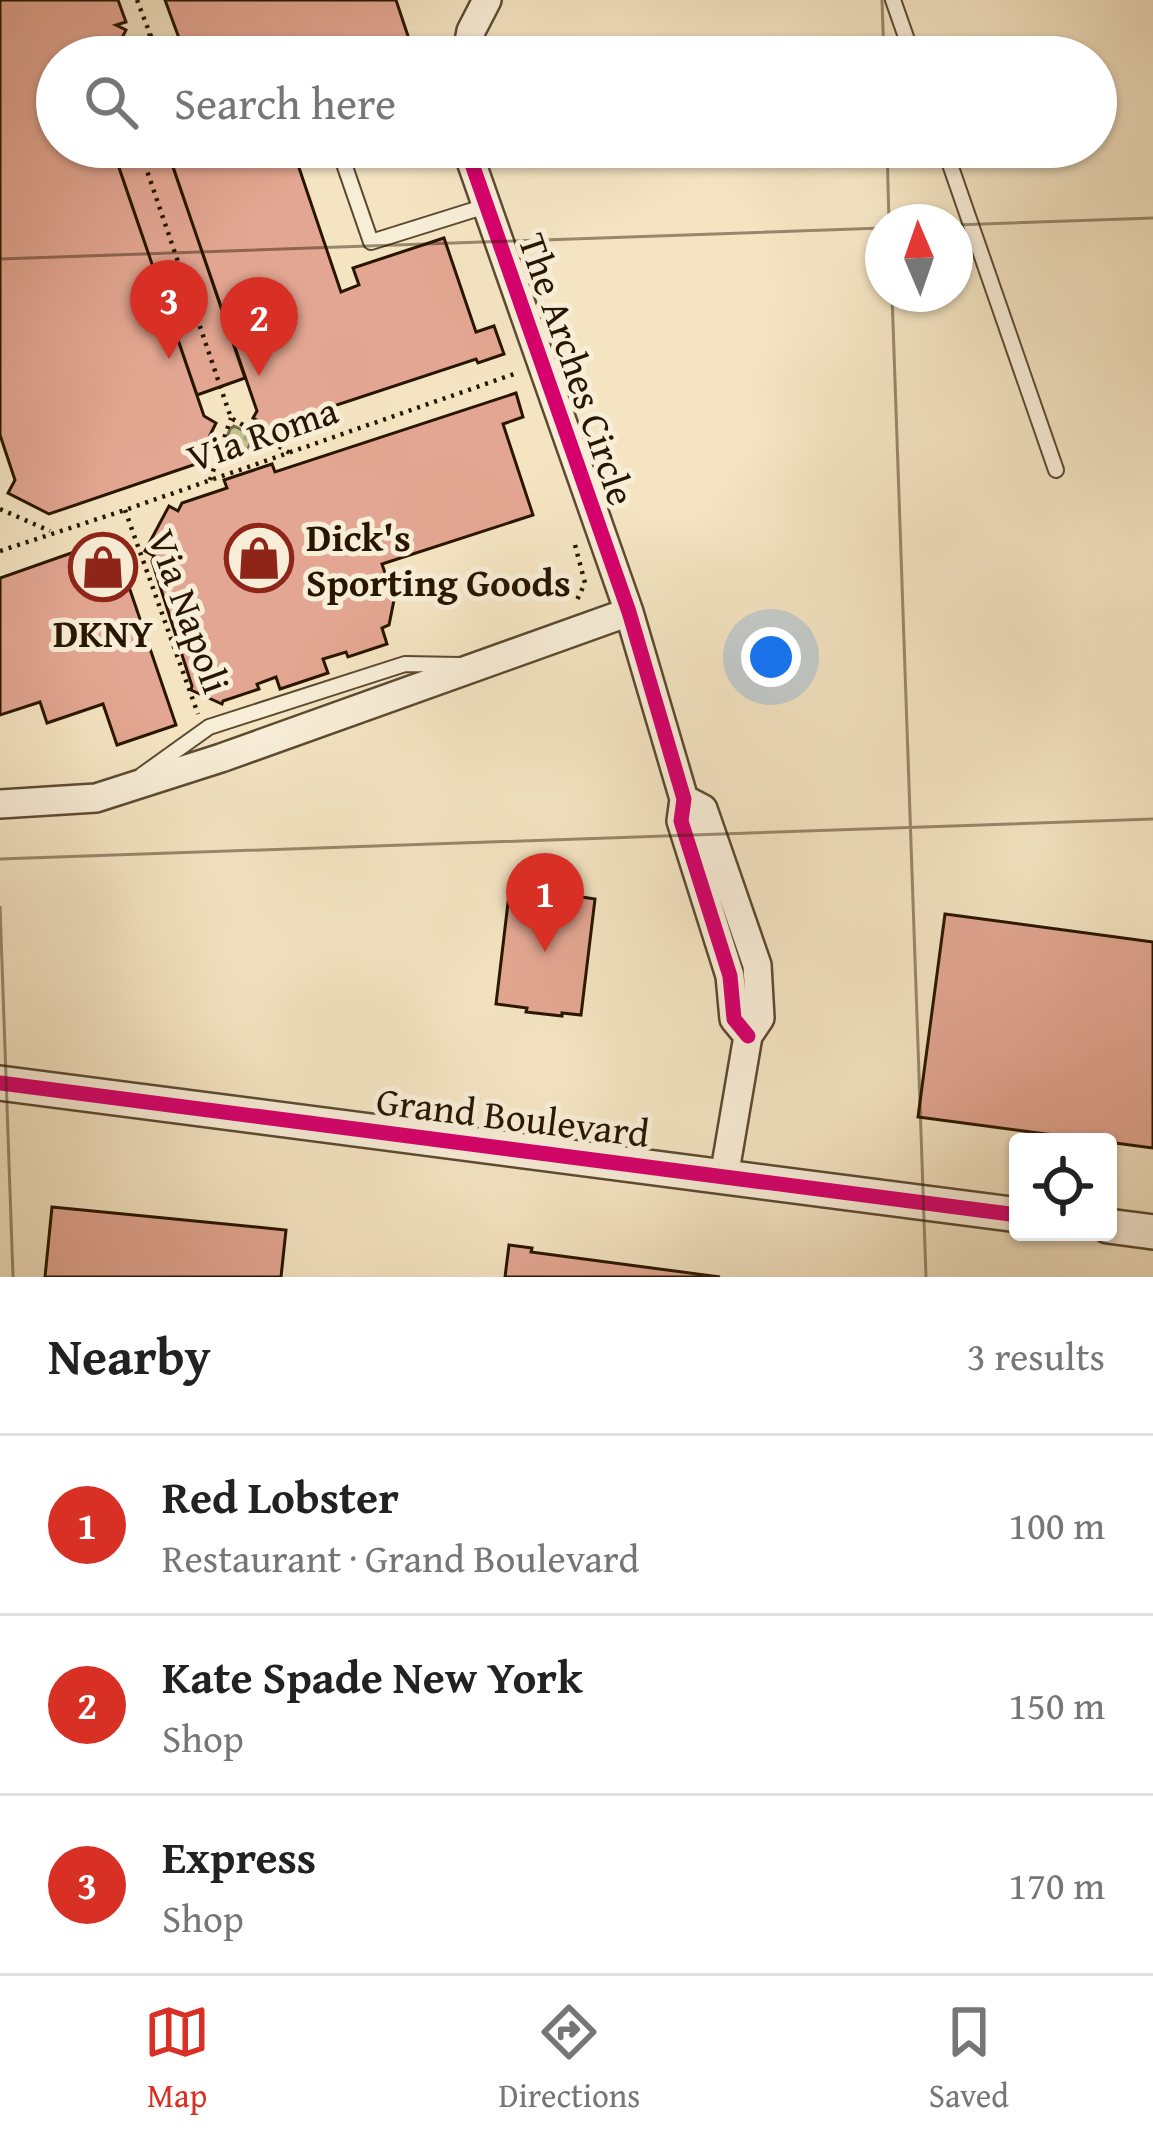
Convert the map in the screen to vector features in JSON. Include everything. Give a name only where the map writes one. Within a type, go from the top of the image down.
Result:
[{"type":"street","points":[[470,36],[487,0]]},
{"type":"street","name":"The Arches Circle","points":[[473,168],[629,612],[683,799],[703,809],[757,965],[760,1018],[748,1036],[724,1177]]},
{"type":"street","points":[[0,804],[96,798],[629,612]]},
{"type":"street","name":"Grand Boulevard","points":[[0,1083],[1009,1214]]},
{"type":"street","points":[[1117,1227],[1153,1232]]},
{"type":"lane","points":[[893,0],[906,36]]},
{"type":"lane","points":[[346,168],[370,242],[486,206]]},
{"type":"lane","points":[[951,168],[1056,470]]},
{"type":"lane","points":[[120,790],[209,727],[405,664],[478,665]]},
{"type":"path","points":[[137,0],[150,34]]},
{"type":"path","points":[[146,168],[231,418],[210,480]]},
{"type":"path","points":[[231,418],[290,453]]},
{"type":"path","points":[[0,509],[54,532]]},
{"type":"path","points":[[565,611],[579,600],[585,583],[575,546]]},
{"type":"green space","points":[[234,426],[252,435],[242,454],[224,445]]},
{"type":"building","points":[[0,0],[118,0],[126,22],[116,25],[126,30],[123,36],[36,36],[36,168],[119,168],[204,416],[216,423],[196,464],[49,514],[8,493],[15,480],[0,435]]},
{"type":"building","points":[[165,0],[396,0],[408,36],[178,36]]},
{"type":"building","points":[[119,168],[173,168],[245,378],[197,395]]},
{"type":"building","points":[[173,168],[299,168],[341,292],[359,285],[353,268],[444,238],[476,332],[494,326],[504,354],[279,424],[275,431],[253,418],[257,411]]},
{"type":"building","points":[[516,393],[523,417],[503,424],[533,515],[382,564],[394,600],[389,625],[382,628],[387,644],[348,657],[346,652],[323,659],[328,673],[280,689],[276,677],[222,704],[191,690],[154,556],[145,551],[169,506],[178,511],[182,503],[227,488],[224,480],[272,464],[275,472]]},
{"type":"building","points":[[80,550],[119,564],[116,571],[125,575],[176,725],[117,745],[103,704],[47,723],[40,702],[0,715],[0,578]]},
{"type":"building","points":[[510,886],[595,899],[581,1015],[526,1012],[527,1008],[496,1004]]},
{"type":"building","points":[[945,914],[1153,942],[1153,1148],[1117,1143],[1117,1133],[1039,1133],[918,1117]]},
{"type":"building","points":[[52,1207],[286,1230],[281,1277],[45,1277]]},
{"type":"building","points":[[509,1245],[532,1248],[531,1252],[720,1277],[505,1277]]},
{"type":"cycle path","points":[[473,168],[629,612],[684,799],[681,821],[730,976],[734,1019],[748,1036]]},
{"type":"cycle path","points":[[0,1083],[1009,1214]]},
{"type":"place","name":"Express","points":[[169,359]]},
{"type":"place","name":"Kate Spade New York","points":[[259,376]]},
{"type":"place","name":"Dick's Sporting Goods","points":[[259,558]]},
{"type":"place","name":"DKNY","points":[[103,567]]},
{"type":"place","name":"Red Lobster","points":[[545,952]]}]
